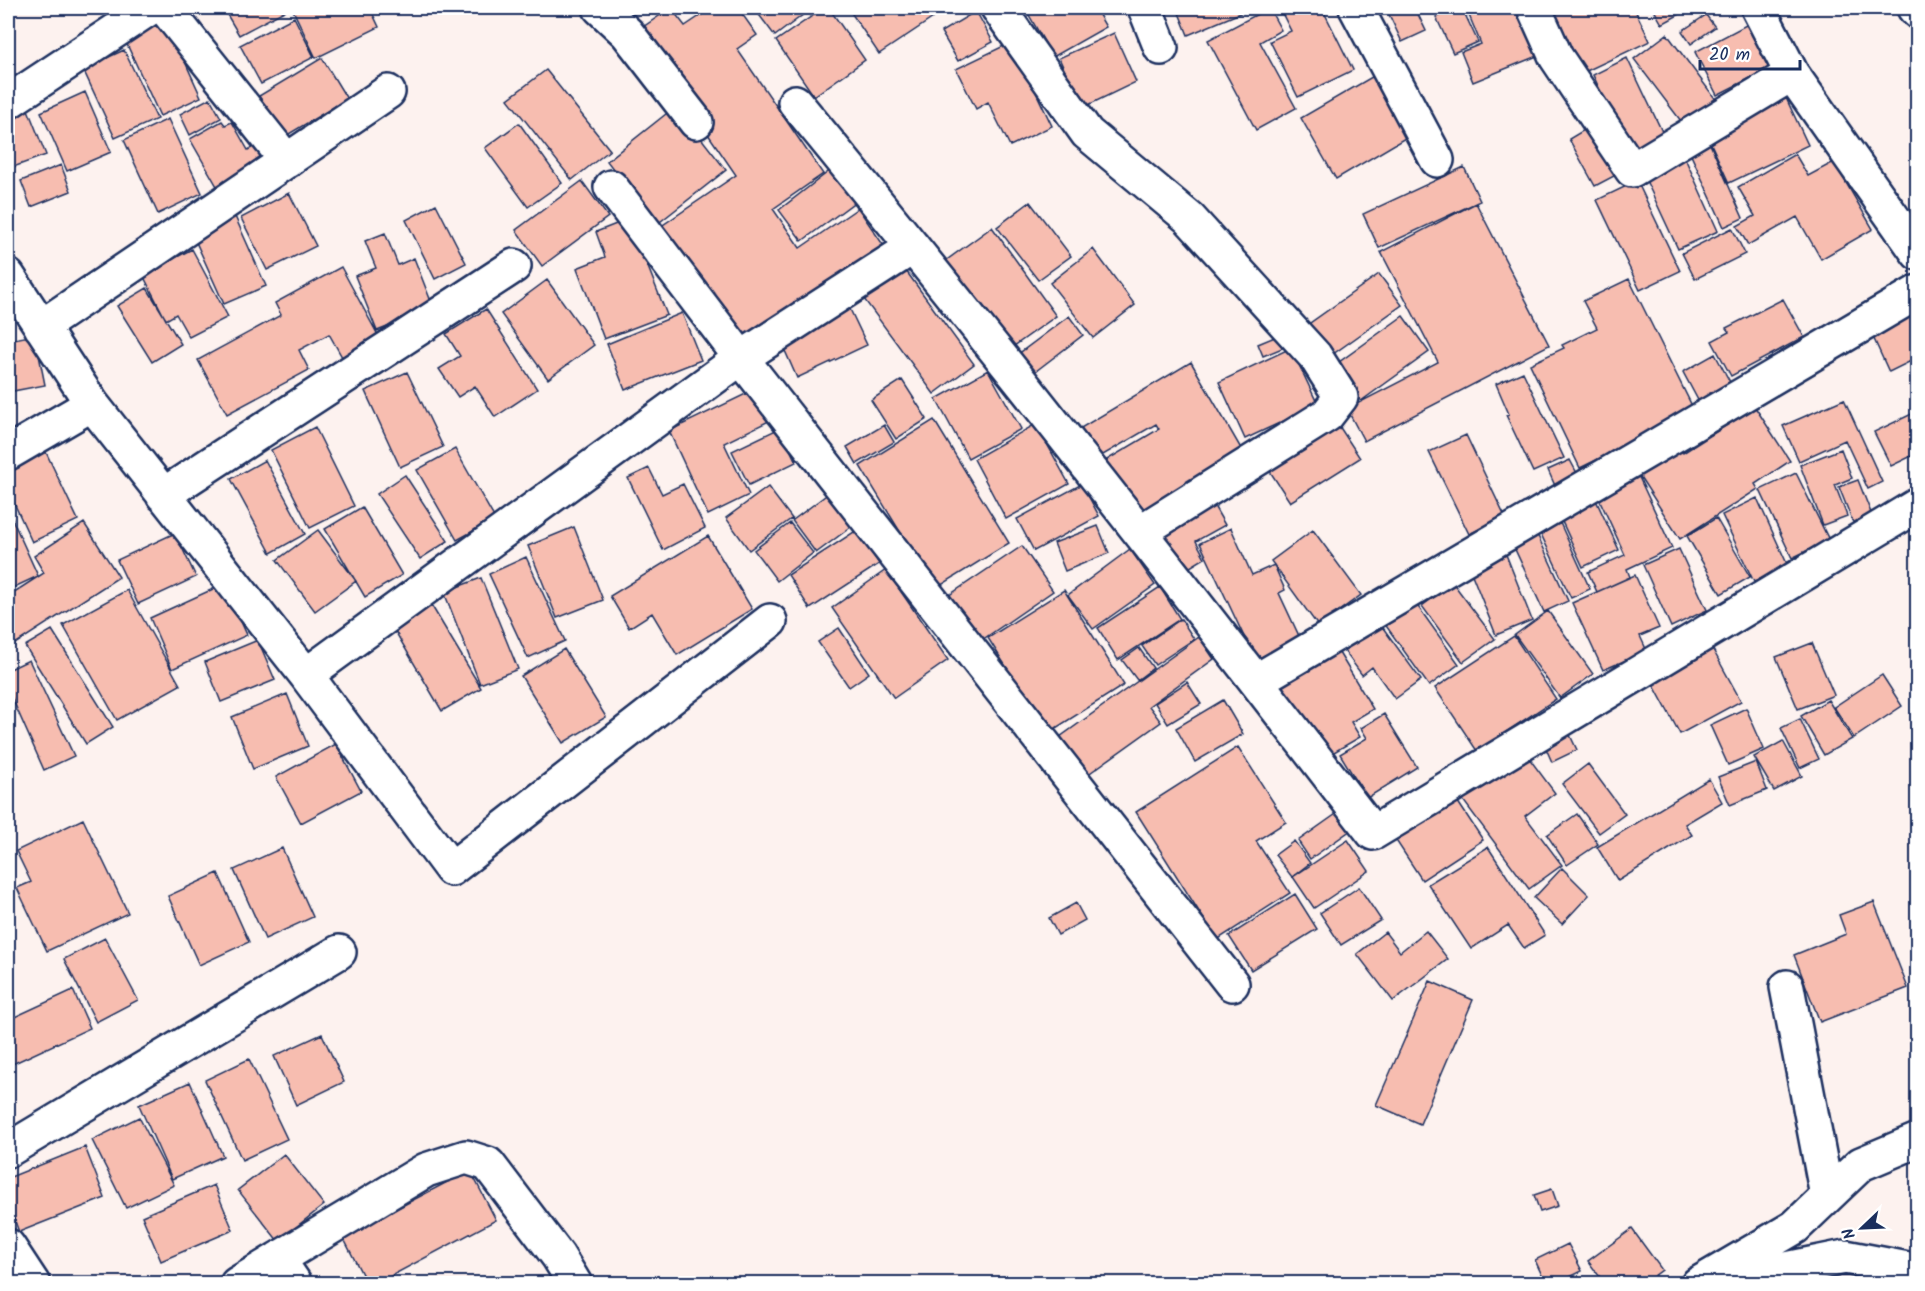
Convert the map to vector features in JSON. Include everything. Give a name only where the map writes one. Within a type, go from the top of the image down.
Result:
[{"type":"street","points":[[8,102],[150,8]]},
{"type":"street","points":[[165,8],[287,161]]},
{"type":"street","points":[[600,8],[627,33],[696,122]]},
{"type":"street","points":[[998,8],[1087,133],[1189,218],[1315,356],[1341,397],[1327,415],[1140,532]]},
{"type":"street","points":[[1145,8],[1161,48]]},
{"type":"street","points":[[1356,8],[1437,160]]},
{"type":"street","points":[[1534,8],[1556,57],[1632,170],[1792,74]]},
{"type":"street","points":[[1758,8],[1792,74],[1917,253]]},
{"type":"street","points":[[1914,8],[1917,12]]},
{"type":"street","points":[[41,327],[388,92]]},
{"type":"street","points":[[795,102],[1140,532],[1373,833],[1917,505]]},
{"type":"street","points":[[611,187],[741,358],[1232,984]]},
{"type":"street","points":[[306,675],[741,358],[913,247]]},
{"type":"street","points":[[163,495],[514,266]]},
{"type":"street","points":[[8,276],[92,404],[306,675],[451,869],[770,621]]},
{"type":"street","points":[[1256,681],[1917,292]]},
{"type":"street","points":[[8,453],[92,404]]},
{"type":"street","points":[[8,1150],[339,952]]},
{"type":"street","points":[[1787,987],[1827,1196]]},
{"type":"street","points":[[1698,1284],[1795,1227],[1861,1164],[1917,1140]]},
{"type":"street","points":[[237,1284],[287,1271],[426,1170],[466,1157],[488,1164],[558,1256],[575,1284]]},
{"type":"street","points":[[8,1246],[33,1284]]},
{"type":"street","points":[[1713,1284],[1845,1257],[1917,1270]]},
{"type":"building","points":[[223,8],[287,8],[288,9],[239,35]]},
{"type":"building","points":[[292,8],[370,8],[379,27],[316,58]]},
{"type":"building","points":[[671,8],[685,26],[712,8],[738,8],[757,35],[737,49],[823,174],[773,209],[800,248],[858,208],[884,246],[741,344],[660,227],[736,175],[640,29]]},
{"type":"building","points":[[754,8],[812,8],[775,36]]},
{"type":"building","points":[[824,8],[829,8],[865,60],[814,96],[776,41]]},
{"type":"building","points":[[848,8],[948,8],[879,54]]},
{"type":"building","points":[[1025,8],[1095,8],[1106,27],[1053,57]]},
{"type":"building","points":[[1177,8],[1252,8],[1188,35]]},
{"type":"building","points":[[1269,8],[1281,30],[1260,42],[1296,108],[1256,130],[1208,40]]},
{"type":"building","points":[[1293,8],[1322,8],[1353,70],[1298,97],[1270,41],[1291,31],[1282,13]]},
{"type":"building","points":[[1386,8],[1415,8],[1426,31],[1402,42]]},
{"type":"building","points":[[1462,8],[1478,42],[1453,53],[1436,17]]},
{"type":"building","points":[[1466,8],[1523,8],[1542,54],[1473,82],[1461,52],[1481,44]]},
{"type":"building","points":[[1540,8],[1634,8],[1650,41],[1578,75]]},
{"type":"building","points":[[1653,8],[1691,8],[1662,24]]},
{"type":"building","points":[[976,11],[993,42],[958,61],[941,32]]},
{"type":"building","points":[[1706,15],[1715,27],[1691,44],[1682,31]]},
{"type":"building","points":[[294,17],[314,57],[261,84],[240,45]]},
{"type":"building","points":[[166,20],[201,97],[160,116],[125,40]]},
{"type":"building","points":[[1748,24],[1770,68],[1717,95],[1695,52]]},
{"type":"building","points":[[1114,33],[1136,82],[1082,108],[1059,58]]},
{"type":"building","points":[[1667,34],[1717,101],[1684,125],[1634,59]]},
{"type":"building","points":[[1012,42],[1052,126],[1010,146],[988,102],[976,109],[956,69]]},
{"type":"building","points":[[124,50],[157,119],[115,138],[83,69]]},
{"type":"building","points":[[322,58],[347,99],[284,137],[259,96]]},
{"type":"building","points":[[1627,58],[1666,140],[1631,156],[1593,75]]},
{"type":"building","points":[[546,70],[610,150],[572,180],[508,99]]},
{"type":"building","points":[[1377,74],[1412,134],[1336,179],[1301,118]]},
{"type":"building","points":[[85,92],[111,152],[67,171],[41,112]]},
{"type":"building","points":[[210,98],[221,118],[190,135],[180,114]]},
{"type":"building","points":[[1786,98],[1808,145],[1729,183],[1707,135]]},
{"type":"building","points":[[676,106],[726,170],[656,225],[607,161]]},
{"type":"building","points":[[27,107],[46,155],[8,169],[8,114]]},
{"type":"building","points":[[168,119],[202,193],[158,214],[124,140]]},
{"type":"building","points":[[222,121],[225,125],[232,122],[248,150],[259,144],[269,160],[218,188],[190,139]]},
{"type":"building","points":[[519,123],[562,183],[528,207],[485,148]]},
{"type":"building","points":[[1589,127],[1616,175],[1595,186],[1569,139]]},
{"type":"building","points":[[1706,135],[1743,218],[1724,227],[1686,144]]},
{"type":"building","points":[[1795,154],[1808,176],[1834,162],[1873,229],[1821,259],[1797,217],[1748,245],[1737,226],[1755,216],[1738,187]]},
{"type":"building","points":[[1684,156],[1718,231],[1678,249],[1643,174]]},
{"type":"building","points":[[61,165],[71,191],[31,207],[21,181]]},
{"type":"building","points":[[1464,167],[1480,201],[1379,248],[1363,214]]},
{"type":"building","points":[[832,169],[856,201],[802,241],[779,210]]},
{"type":"building","points":[[582,181],[608,217],[542,266],[516,230]]},
{"type":"building","points":[[1637,181],[1680,271],[1640,290],[1597,200]]},
{"type":"building","points":[[289,193],[316,246],[267,270],[241,218]]},
{"type":"building","points":[[1030,202],[1071,256],[1038,280],[997,227]]},
{"type":"building","points":[[1476,203],[1549,345],[1364,441],[1347,409],[1438,362],[1381,252]]},
{"type":"building","points":[[436,204],[466,263],[435,279],[406,220]]},
{"type":"building","points":[[233,212],[266,286],[224,304],[191,231]]},
{"type":"building","points":[[629,219],[667,315],[604,339],[577,268],[605,257],[596,232]]},
{"type":"building","points":[[992,227],[1056,316],[1007,351],[944,262]]},
{"type":"building","points":[[1732,228],[1745,254],[1695,279],[1682,253]]},
{"type":"building","points":[[385,233],[398,265],[414,258],[434,309],[377,331],[355,276],[376,268],[365,241]]},
{"type":"building","points":[[192,249],[228,317],[189,337],[176,314],[166,320],[143,275]]},
{"type":"building","points":[[1093,249],[1135,305],[1093,338],[1050,283]]},
{"type":"building","points":[[901,264],[974,364],[934,394],[861,295]]},
{"type":"building","points":[[341,267],[379,337],[342,357],[329,334],[299,350],[309,370],[227,414],[198,360],[281,315],[275,303]]},
{"type":"building","points":[[1379,274],[1402,305],[1326,359],[1303,328]]},
{"type":"building","points":[[1629,279],[1695,412],[1580,468],[1530,364],[1564,348],[1562,345],[1597,328],[1583,301]]},
{"type":"building","points":[[547,280],[594,345],[548,379],[501,314]]},
{"type":"building","points":[[147,288],[181,344],[152,362],[117,306]]},
{"type":"building","points":[[1783,299],[1804,337],[1731,376],[1712,341],[1729,332],[1726,328]]},
{"type":"building","points":[[1918,304],[1918,375],[1911,361],[1889,372],[1868,326]]},
{"type":"building","points":[[848,305],[867,345],[797,378],[779,337]]},
{"type":"building","points":[[486,309],[537,389],[495,417],[475,386],[458,397],[439,369],[460,356],[446,334]]},
{"type":"building","points":[[682,313],[701,360],[625,390],[607,344]]},
{"type":"building","points":[[1069,316],[1083,335],[1032,374],[1017,355]]},
{"type":"building","points":[[1403,316],[1429,352],[1361,401],[1335,365]]},
{"type":"building","points":[[1282,334],[1287,346],[1263,356],[1258,344]]},
{"type":"building","points":[[35,335],[45,385],[8,392],[8,340]]},
{"type":"building","points":[[1291,348],[1318,405],[1245,439],[1219,382]]},
{"type":"building","points":[[1715,354],[1731,384],[1699,402],[1683,372]]},
{"type":"building","points":[[1191,362],[1243,452],[1137,515],[1105,461],[1159,429],[1156,424],[1091,462],[1074,432]]},
{"type":"building","points":[[988,370],[1021,429],[968,458],[936,399]]},
{"type":"building","points":[[407,372],[443,447],[400,467],[365,391]]},
{"type":"building","points":[[1523,372],[1564,458],[1533,472],[1506,415],[1509,414],[1496,384]]},
{"type":"building","points":[[902,380],[927,419],[896,439],[871,400]]},
{"type":"building","points":[[754,390],[769,421],[724,443],[749,495],[708,515],[669,431]]},
{"type":"building","points":[[1844,399],[1882,482],[1868,489],[1845,440],[1799,461],[1783,426]]},
{"type":"building","points":[[1755,407],[1790,461],[1755,484],[1758,489],[1680,539],[1637,472],[1678,445],[1683,453]]},
{"type":"building","points":[[1918,411],[1918,453],[1891,466],[1874,432]]},
{"type":"building","points":[[934,420],[1009,543],[935,589],[860,466]]},
{"type":"building","points":[[1036,424],[1069,484],[1006,519],[974,459]]},
{"type":"building","points":[[884,425],[894,442],[857,464],[847,447]]},
{"type":"building","points":[[1339,426],[1360,458],[1290,502],[1269,470]]},
{"type":"building","points":[[315,427],[354,506],[310,528],[271,450]]},
{"type":"building","points":[[780,428],[796,462],[749,485],[732,451]]},
{"type":"building","points":[[1466,435],[1505,517],[1469,534],[1429,452]]},
{"type":"building","points":[[44,448],[78,520],[32,542],[8,490],[8,466]]},
{"type":"building","points":[[455,449],[495,519],[457,540],[417,470]]},
{"type":"building","points":[[1841,449],[1852,478],[1835,485],[1847,516],[1823,525],[1800,465]]},
{"type":"building","points":[[265,460],[305,534],[271,553],[231,479]]},
{"type":"building","points":[[1570,460],[1579,477],[1556,488],[1548,470]]},
{"type":"building","points":[[649,468],[662,494],[683,484],[705,528],[663,550],[628,478]]},
{"type":"building","points":[[1637,473],[1672,548],[1627,569],[1630,577],[1597,592],[1588,572],[1625,555],[1596,492]]},
{"type":"building","points":[[1796,473],[1829,540],[1792,558],[1760,490]]},
{"type":"building","points":[[405,475],[448,541],[420,559],[377,494]]},
{"type":"building","points":[[1858,480],[1873,518],[1854,525],[1839,487]]},
{"type":"building","points":[[1082,484],[1099,516],[1034,551],[1017,519]]},
{"type":"building","points":[[768,487],[793,520],[829,493],[852,526],[816,553],[791,519],[749,550],[726,518]]},
{"type":"building","points":[[1595,498],[1619,550],[1583,567],[1559,515]]},
{"type":"building","points":[[1757,498],[1788,566],[1754,582],[1722,515]]},
{"type":"building","points":[[1214,506],[1225,525],[1196,541],[1205,558],[1182,572],[1161,537]]},
{"type":"building","points":[[362,507],[402,575],[365,597],[325,529]]},
{"type":"building","points":[[8,510],[38,576],[8,590]]},
{"type":"building","points":[[1716,518],[1750,577],[1721,594],[1687,536]]},
{"type":"building","points":[[84,523],[119,577],[15,644],[8,632],[8,596],[44,573],[34,556]]},
{"type":"building","points":[[790,523],[813,553],[777,581],[754,550]]},
{"type":"building","points":[[1560,523],[1590,589],[1571,598],[1540,532]]},
{"type":"building","points":[[1098,526],[1109,553],[1065,571],[1054,543]]},
{"type":"building","points":[[574,527],[603,600],[557,618],[528,546]]},
{"type":"building","points":[[1231,528],[1252,575],[1274,565],[1285,590],[1279,593],[1300,638],[1255,660],[1200,543]]},
{"type":"building","points":[[318,530],[356,581],[315,611],[277,560]]},
{"type":"building","points":[[857,530],[879,564],[810,609],[788,575]]},
{"type":"building","points":[[1313,530],[1361,595],[1318,626],[1271,561]]},
{"type":"building","points":[[175,533],[196,577],[138,604],[117,560]]},
{"type":"building","points":[[1537,534],[1568,601],[1544,612],[1513,545]]},
{"type":"building","points":[[708,536],[752,609],[677,655],[652,613],[629,628],[610,596]]},
{"type":"building","points":[[1022,546],[1053,591],[979,642],[948,596]]},
{"type":"building","points":[[1130,549],[1155,585],[1093,629],[1068,595]]},
{"type":"building","points":[[1679,549],[1707,610],[1671,627],[1643,565]]},
{"type":"building","points":[[1505,552],[1532,620],[1496,635],[1469,567]]},
{"type":"building","points":[[526,557],[565,641],[528,658],[489,574]]},
{"type":"building","points":[[886,570],[948,660],[894,698],[832,608]]},
{"type":"building","points":[[1635,575],[1659,628],[1640,636],[1647,651],[1603,670],[1572,603]]},
{"type":"building","points":[[481,578],[518,669],[480,684],[444,592]]},
{"type":"building","points":[[1453,583],[1495,639],[1463,662],[1422,606]]},
{"type":"building","points":[[224,584],[247,635],[172,669],[150,618]]},
{"type":"building","points":[[1160,587],[1180,619],[1118,660],[1098,628]]},
{"type":"building","points":[[127,590],[180,685],[117,720],[63,625]]},
{"type":"building","points":[[1064,590],[1124,685],[1048,733],[988,638]]},
{"type":"building","points":[[1414,601],[1459,664],[1429,686],[1384,623]]},
{"type":"building","points":[[430,603],[481,688],[442,711],[392,626]]},
{"type":"building","points":[[1548,611],[1593,674],[1560,698],[1515,635]]},
{"type":"building","points":[[1181,619],[1194,639],[1155,665],[1142,646]]},
{"type":"building","points":[[1378,621],[1421,680],[1395,699],[1372,667],[1362,675],[1342,648]]},
{"type":"building","points":[[839,628],[869,673],[849,687],[818,642]]},
{"type":"building","points":[[52,630],[113,727],[86,744],[25,646]]},
{"type":"building","points":[[1514,636],[1556,699],[1477,751],[1435,688]]},
{"type":"building","points":[[1199,637],[1214,659],[1149,706],[1161,722],[1087,775],[1060,737]]},
{"type":"building","points":[[258,640],[275,680],[221,702],[205,662]]},
{"type":"building","points":[[1333,643],[1373,709],[1351,722],[1360,737],[1322,759],[1273,680]]},
{"type":"building","points":[[1812,643],[1834,695],[1798,709],[1776,657]]},
{"type":"building","points":[[1139,648],[1153,668],[1137,680],[1122,660]]},
{"type":"building","points":[[1712,648],[1741,701],[1680,734],[1651,680]]},
{"type":"building","points":[[564,649],[606,717],[563,743],[521,676]]},
{"type":"building","points":[[29,660],[74,756],[44,770],[8,689],[8,670]]},
{"type":"building","points":[[1882,675],[1902,706],[1854,738],[1834,707]]},
{"type":"building","points":[[1187,682],[1201,704],[1168,724],[1155,703]]},
{"type":"building","points":[[287,694],[308,746],[253,769],[232,717]]},
{"type":"building","points":[[1223,700],[1243,734],[1195,762],[1176,728]]},
{"type":"building","points":[[1828,700],[1852,739],[1824,755],[1801,716]]},
{"type":"building","points":[[1746,708],[1764,749],[1728,765],[1710,725]]},
{"type":"building","points":[[1384,714],[1417,767],[1367,798],[1340,754],[1367,738],[1361,728]]},
{"type":"building","points":[[1800,719],[1819,759],[1800,768],[1781,728]]},
{"type":"building","points":[[1569,733],[1577,750],[1552,762],[1544,744]]},
{"type":"building","points":[[1783,741],[1802,776],[1774,791],[1754,757]]},
{"type":"building","points":[[336,744],[361,791],[301,823],[276,777]]},
{"type":"building","points":[[1238,747],[1286,822],[1256,841],[1290,893],[1217,940],[1136,812]]},
{"type":"building","points":[[1523,750],[1555,793],[1525,816],[1562,865],[1529,889],[1460,796]]},
{"type":"building","points":[[1756,762],[1767,790],[1730,805],[1718,777]]},
{"type":"building","points":[[1588,764],[1625,814],[1599,833],[1562,784]]},
{"type":"building","points":[[1709,779],[1722,802],[1685,824],[1692,835],[1618,881],[1597,847]]},
{"type":"building","points":[[1452,793],[1483,840],[1422,880],[1391,833]]},
{"type":"building","points":[[1339,812],[1351,830],[1310,859],[1298,841]]},
{"type":"building","points":[[1577,814],[1598,844],[1567,865],[1547,835]]},
{"type":"building","points":[[83,819],[128,913],[47,951],[17,888],[31,882],[16,851]]},
{"type":"building","points":[[1348,840],[1369,871],[1314,908],[1293,877]]},
{"type":"building","points":[[1294,841],[1310,863],[1292,877],[1275,855]]},
{"type":"building","points":[[1488,847],[1545,935],[1524,948],[1508,925],[1471,949],[1428,884]]},
{"type":"building","points":[[282,848],[313,917],[265,939],[234,870]]},
{"type":"building","points":[[1562,868],[1589,895],[1562,924],[1534,898]]},
{"type":"building","points":[[218,873],[249,942],[199,965],[168,896]]},
{"type":"building","points":[[1359,887],[1381,920],[1341,945],[1320,913]]},
{"type":"building","points":[[1295,894],[1317,929],[1251,970],[1229,936]]},
{"type":"building","points":[[1874,902],[1908,988],[1820,1022],[1794,955],[1846,934],[1839,915]]},
{"type":"building","points":[[1076,903],[1085,920],[1058,935],[1049,918]]},
{"type":"building","points":[[1426,931],[1448,959],[1393,1001],[1357,954],[1385,932],[1400,952]]},
{"type":"building","points":[[105,938],[138,1000],[96,1022],[64,959]]},
{"type":"building","points":[[1430,981],[1473,1000],[1420,1124],[1376,1105]]},
{"type":"building","points":[[73,990],[90,1028],[8,1066],[8,1020]]},
{"type":"building","points":[[322,1034],[344,1082],[296,1105],[274,1056]]},
{"type":"building","points":[[249,1059],[287,1139],[242,1160],[205,1080]]},
{"type":"building","points":[[190,1082],[223,1156],[172,1179],[139,1105]]},
{"type":"building","points":[[139,1117],[174,1185],[126,1208],[92,1140]]},
{"type":"building","points":[[85,1147],[105,1198],[19,1232],[8,1203],[8,1178]]},
{"type":"building","points":[[284,1154],[324,1205],[278,1241],[238,1190]]},
{"type":"building","points":[[470,1170],[496,1220],[376,1284],[367,1284],[343,1237]]},
{"type":"building","points":[[214,1185],[233,1230],[161,1261],[142,1216]]},
{"type":"building","points":[[1552,1189],[1558,1206],[1540,1212],[1534,1195]]},
{"type":"building","points":[[1632,1229],[1662,1270],[1643,1284],[1605,1284],[1588,1261]]},
{"type":"building","points":[[1568,1244],[1582,1271],[1556,1284],[1546,1284],[1535,1260]]}]
